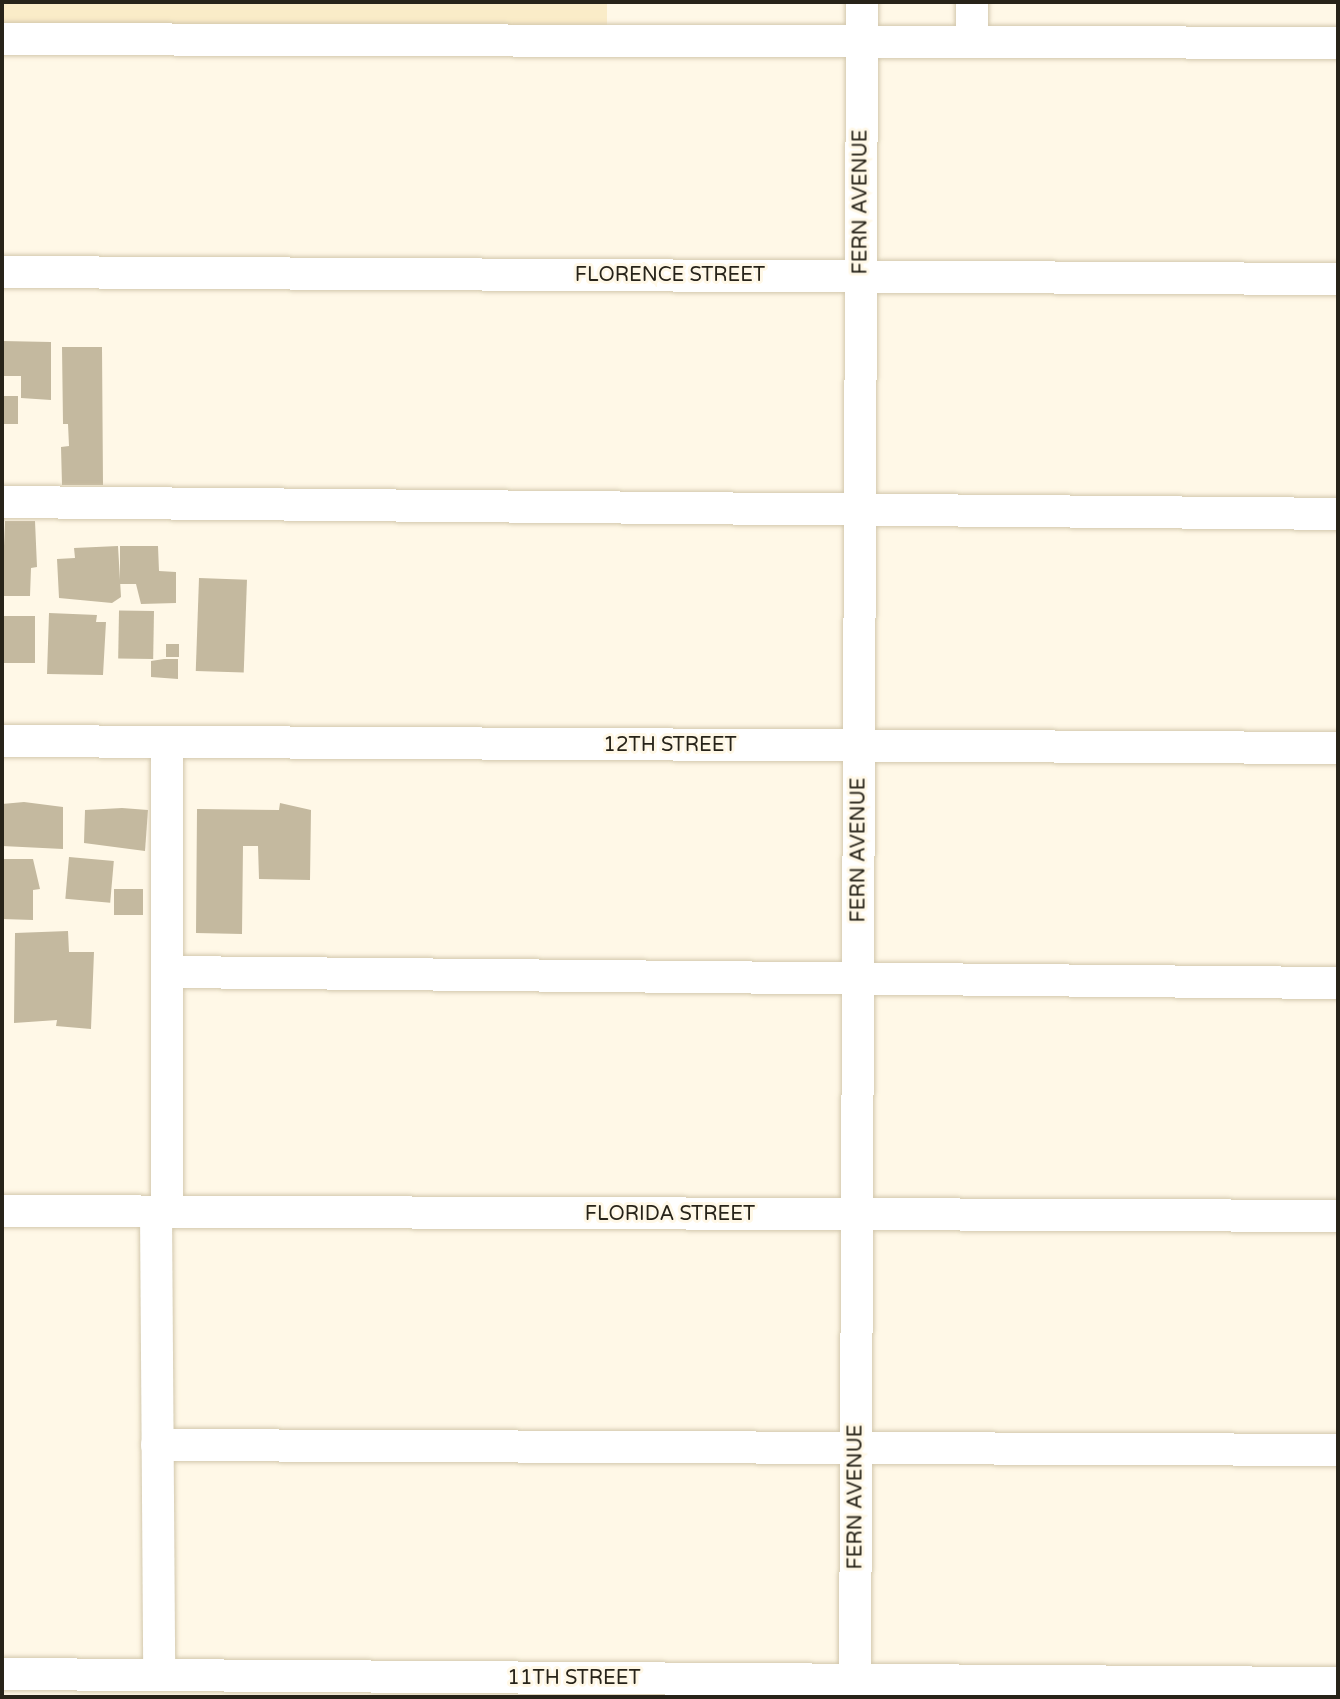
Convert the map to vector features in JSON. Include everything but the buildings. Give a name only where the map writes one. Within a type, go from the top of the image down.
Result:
[{"type":"street","name":"FERN AVENUE","points":[[855,1688],[862,2]]},
{"type":"street","points":[[972,2],[972,41]]},
{"type":"street","points":[[2,39],[1338,43]]},
{"type":"street","name":"FLORENCE STREET","points":[[2,272],[1338,279]]},
{"type":"street","points":[[2,502],[1338,514]]},
{"type":"street","name":"12TH STREET","points":[[2,741],[1338,748]]},
{"type":"street","points":[[159,1675],[157,1445],[167,972],[167,742]]},
{"type":"street","points":[[167,972],[1338,983]]},
{"type":"street","name":"FLORIDA STREET","points":[[2,1211],[1338,1216]]},
{"type":"street","points":[[157,1445],[1338,1450]]},
{"type":"street","name":"11TH STREET","points":[[2,1674],[855,1688],[1338,1683]]},
{"type":"shaded area","points":[[2,2],[607,2],[607,33],[2,24]]}]
